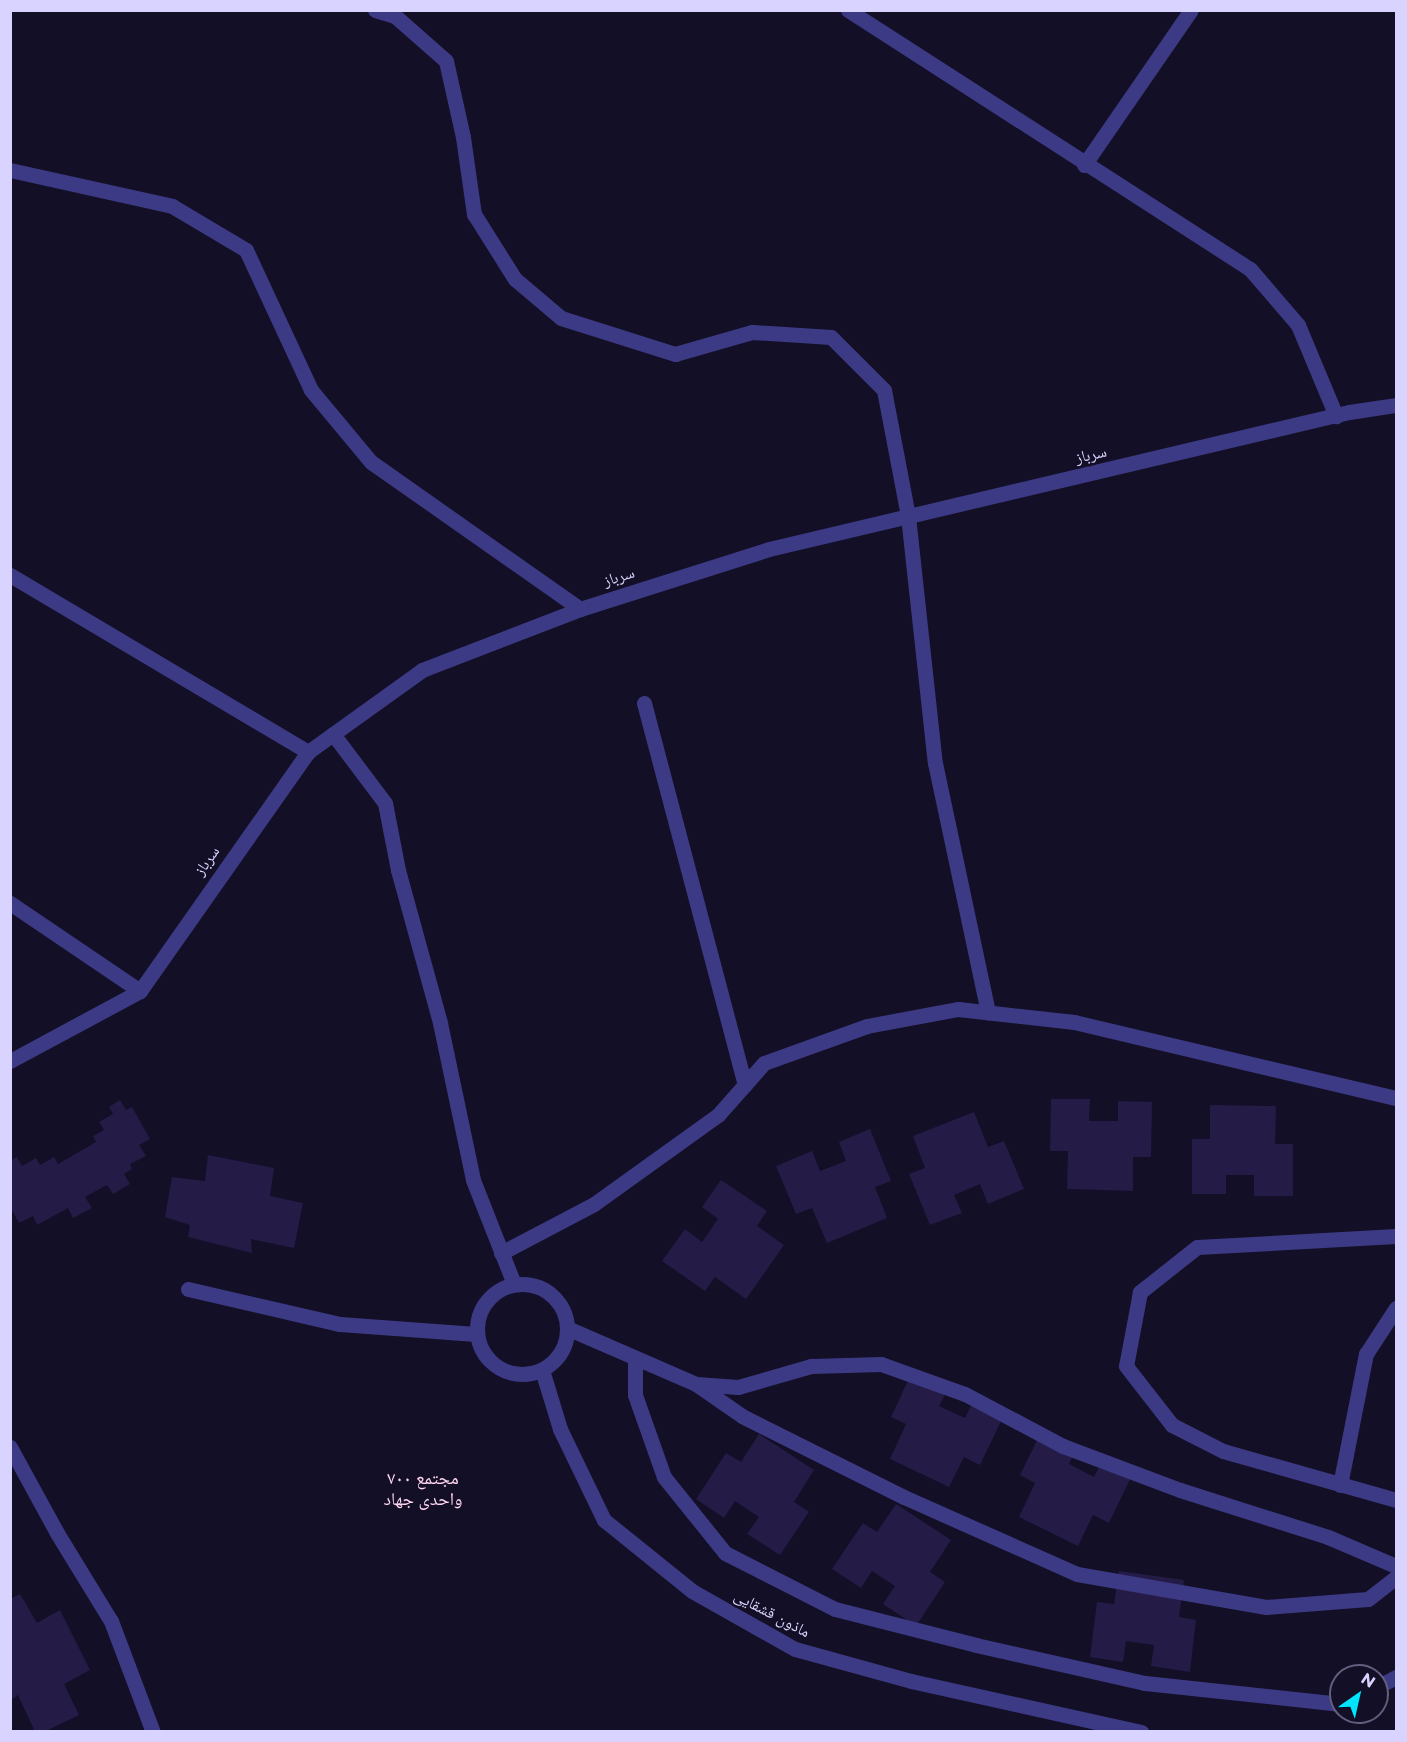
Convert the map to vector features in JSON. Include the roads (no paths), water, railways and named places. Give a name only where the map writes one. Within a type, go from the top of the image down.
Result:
[{"type":"street","points":[[375,10],[395,16],[446,61],[463,137],[474,214],[514,279],[561,318],[675,354],[752,332],[831,338],[885,390],[908,516],[935,764],[988,1012]]},
{"type":"street","points":[[848,10],[1084,165],[1250,269],[1298,325],[1336,416]]},
{"type":"street","points":[[1084,165],[1191,10]]},
{"type":"street","points":[[10,170],[172,206],[246,250],[310,390],[371,462],[580,609]]},
{"type":"street","name":"سرباز","points":[[10,1061],[140,991],[308,752],[422,670],[580,609],[770,549],[1336,416],[1396,405]]},
{"type":"street","points":[[10,575],[308,752]]},
{"type":"street","points":[[644,704],[745,1085]]},
{"type":"street","points":[[333,734],[385,803],[398,870],[441,1023],[472,1180],[514,1284]]},
{"type":"street","points":[[10,903],[140,991]]},
{"type":"street","points":[[501,1253],[594,1204],[718,1115],[764,1063],[867,1026],[958,1009],[1074,1022],[1396,1098]]},
{"type":"street","points":[[1396,1236],[1197,1247],[1140,1292],[1126,1366],[1172,1425],[1223,1451],[1396,1500]]},
{"type":"street","points":[[514,1284],[529,1284],[552,1295],[562,1307],[567,1328],[565,1344],[555,1361],[542,1370],[522,1375],[507,1372],[489,1360],[476,1334],[477,1318],[486,1301],[497,1290],[514,1284]]},
{"type":"street","points":[[188,1289],[340,1324],[476,1334]]},
{"type":"street","points":[[1340,1485],[1366,1354],[1396,1308]]},
{"type":"street","points":[[567,1328],[696,1384],[752,1422],[904,1497],[1077,1574],[1266,1608],[1368,1599],[1396,1577]]},
{"type":"street","points":[[635,1359],[635,1395],[664,1478],[726,1553],[835,1608],[976,1645],[1145,1683],[1329,1703]]},
{"type":"street","points":[[696,1384],[738,1388],[811,1366],[881,1364],[965,1394],[1063,1446],[1180,1490],[1328,1537],[1396,1566]]},
{"type":"street","name":"ماذون قشقایی","points":[[542,1370],[560,1429],[604,1520],[692,1591],[795,1649],[911,1681],[1141,1731]]},
{"type":"street","points":[[10,1447],[57,1533],[111,1621],[153,1731]]},
{"type":"district","name":"مجتمع ۷۰۰ واحدی جهاد","points":[[423,1489]]}]
